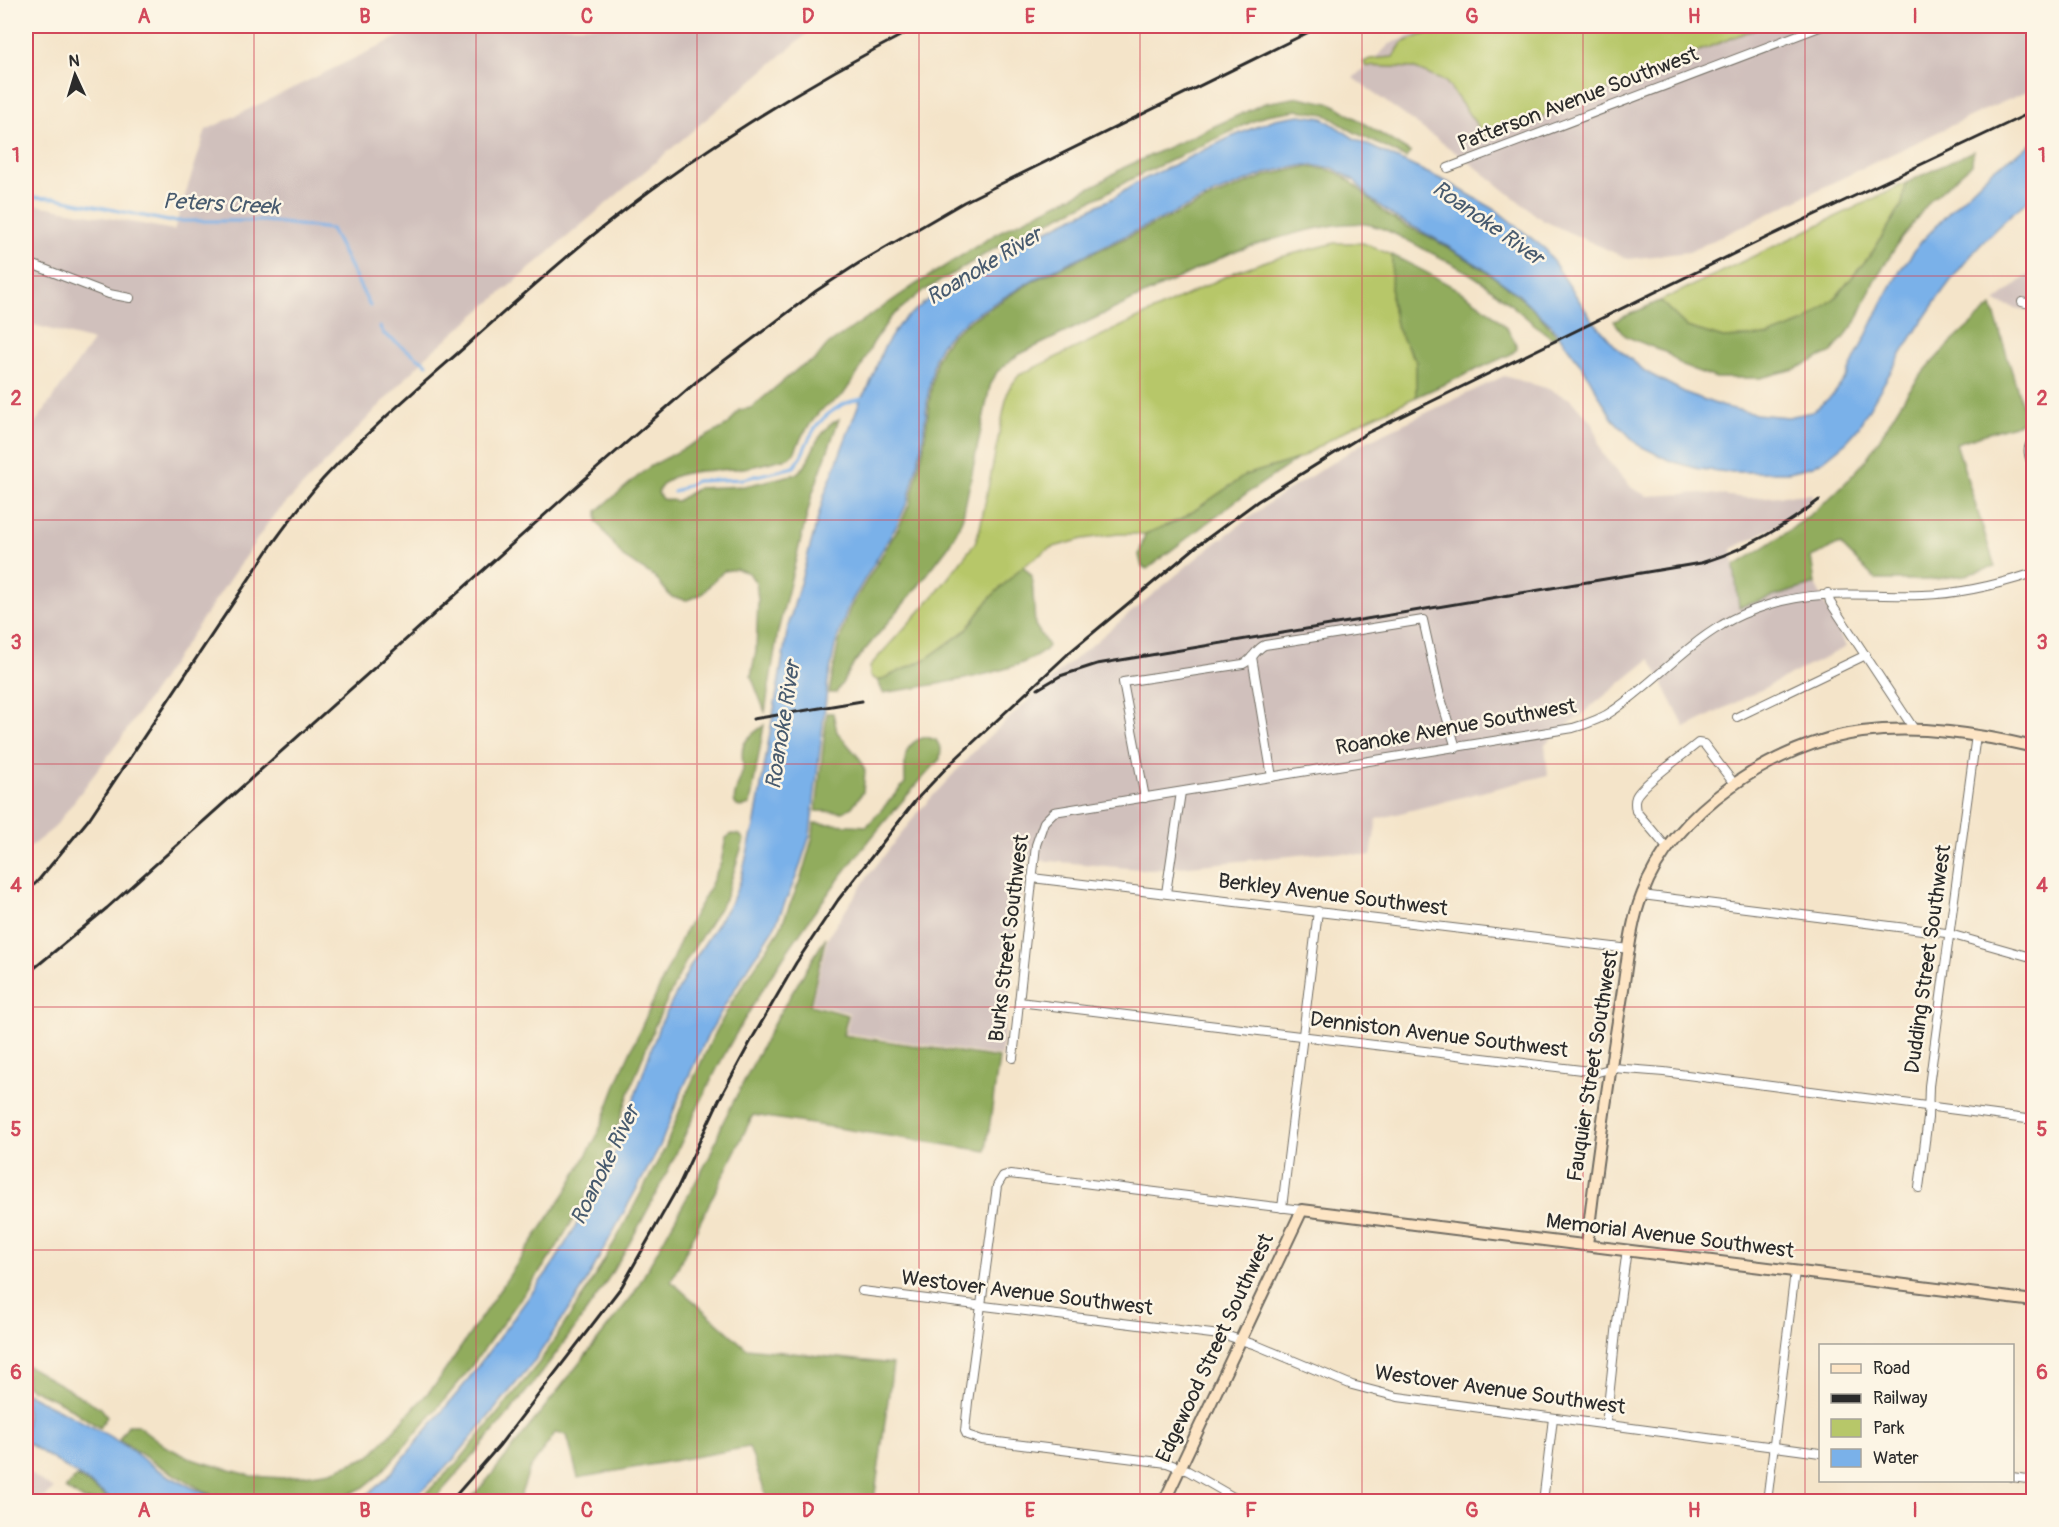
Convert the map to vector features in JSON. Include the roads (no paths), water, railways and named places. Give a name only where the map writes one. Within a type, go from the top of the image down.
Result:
[{"type":"street","name":"Patterson Avenue Southwest","points":[[1448,168],[1822,26]]},
{"type":"street","points":[[26,262],[109,294],[130,298]]},
{"type":"street","points":[[2022,302],[2034,305]]},
{"type":"street","points":[[2034,438],[2028,448],[2034,469]]},
{"type":"street","name":"Roanoke Avenue Southwest","points":[[1145,798],[1573,728],[1593,722],[1614,710],[1701,640],[1732,619],[1770,604],[1828,593],[1947,594],[1992,585],[2034,573]]},
{"type":"street","points":[[1828,593],[1830,602],[1914,729]]},
{"type":"street","points":[[1145,798],[1123,682],[1243,664],[1266,645],[1423,620],[1439,692],[1456,748]]},
{"type":"street","points":[[1737,717],[1866,655]]},
{"type":"street","points":[[1252,657],[1272,777]]},
{"type":"street","name":"Fauquier Street Southwest","points":[[1587,1245],[1601,1127],[1635,916],[1649,879],[1668,849],[1697,814],[1735,784],[1772,762],[1822,740],[1864,732],[1914,729],[1976,735],[2034,747]]},
{"type":"street","name":"Dudding Street Southwest","points":[[1919,1188],[1929,1086],[1976,735]]},
{"type":"street","points":[[1668,849],[1636,811],[1638,794],[1698,743],[1704,744],[1735,784]]},
{"type":"street","points":[[1166,894],[1181,792]]},
{"type":"street","name":"Burks Street Southwest","points":[[1013,1058],[1032,878],[1040,829],[1049,816],[1060,810],[1145,798]]},
{"type":"street","name":"Berkley Avenue Southwest","points":[[1032,878],[1630,949]]},
{"type":"street","points":[[1642,895],[1950,934],[2034,958]]},
{"type":"street","name":"Edgewood Street Southwest","points":[[1282,1208],[1318,911]]},
{"type":"street","name":"Denniston Avenue Southwest","points":[[1019,1002],[1598,1072],[1610,1069],[1664,1072],[2034,1120]]},
{"type":"street","points":[[1242,1502],[1181,1467],[1159,1461],[970,1438],[965,1431],[997,1186],[1003,1176],[1010,1174],[1302,1210]]},
{"type":"street","name":"Edgewood Street Southwest","points":[[1164,1502],[1239,1339],[1302,1210]]},
{"type":"street","name":"Memorial Avenue Southwest","points":[[1302,1210],[2034,1301]]},
{"type":"street","points":[[1606,1425],[1627,1249]]},
{"type":"street","points":[[1767,1502],[1795,1271]]},
{"type":"street","name":"Westover Avenue Southwest","points":[[862,1291],[1106,1320],[1239,1339],[1352,1386],[1384,1394],[1819,1453]]},
{"type":"street","points":[[1543,1502],[1553,1418]]},
{"type":"street","points":[[2014,1477],[2034,1480]]},
{"type":"water","name":"Roanoke River","points":[[1300,115],[1323,118],[1355,139],[1449,183],[1496,210],[1545,249],[1590,317],[1616,347],[1646,372],[1686,393],[1721,406],[1756,414],[1788,417],[1812,412],[1834,394],[1846,377],[1901,269],[1921,242],[1991,171],[2033,143],[2033,197],[2005,220],[1955,274],[1913,336],[1856,431],[1824,460],[1813,466],[1789,472],[1728,472],[1699,469],[1671,461],[1638,445],[1612,418],[1584,369],[1552,326],[1518,294],[1480,266],[1395,217],[1371,199],[1354,180],[1333,168],[1306,165],[1269,172],[1216,193],[1034,279],[973,316],[951,333],[935,357],[922,446],[908,501],[896,527],[848,607],[835,646],[828,681],[810,835],[797,875],[775,926],[706,1039],[660,1146],[581,1291],[535,1360],[454,1459],[411,1501],[349,1501],[368,1494],[387,1478],[464,1385],[554,1263],[586,1209],[616,1151],[659,1027],[692,963],[732,901],[740,882],[755,822],[788,627],[824,496],[861,398],[869,386],[883,349],[900,323],[930,298],[1011,248],[1115,197],[1136,183],[1229,138],[1275,119]]},
{"type":"water","points":[[26,1393],[115,1439],[167,1475],[223,1501],[114,1501],[26,1442]]},
{"type":"waterway","name":"Peters Creek","points":[[26,197],[56,198],[168,221],[265,221],[331,229],[370,306]]},
{"type":"waterway","name":"Peters Creek","points":[[380,327],[384,334],[427,364]]},
{"type":"waterway","name":"Peters Creek","points":[[674,492],[696,481],[743,479],[794,467],[814,430],[825,417],[845,404],[861,398],[864,400]]},
{"type":"railway","points":[[26,892],[89,819],[273,543],[303,502],[357,444],[557,265],[649,191],[723,139],[800,91],[919,26]]},
{"type":"railway","points":[[26,975],[107,908],[579,484],[696,382],[816,291],[859,263],[964,202],[1321,26]]},
{"type":"railway","points":[[450,1502],[499,1446],[622,1286],[678,1187],[719,1100],[753,1037],[796,963],[838,900],[915,801],[950,764],[1070,652],[1197,546],[1258,501],[1367,433],[1772,235],[2034,111]]},
{"type":"railway","points":[[1038,689],[1060,676],[1097,664],[1701,563],[1733,552],[1763,537],[1792,520],[1819,500]]},
{"type":"railway","points":[[753,719],[862,701]]}]
